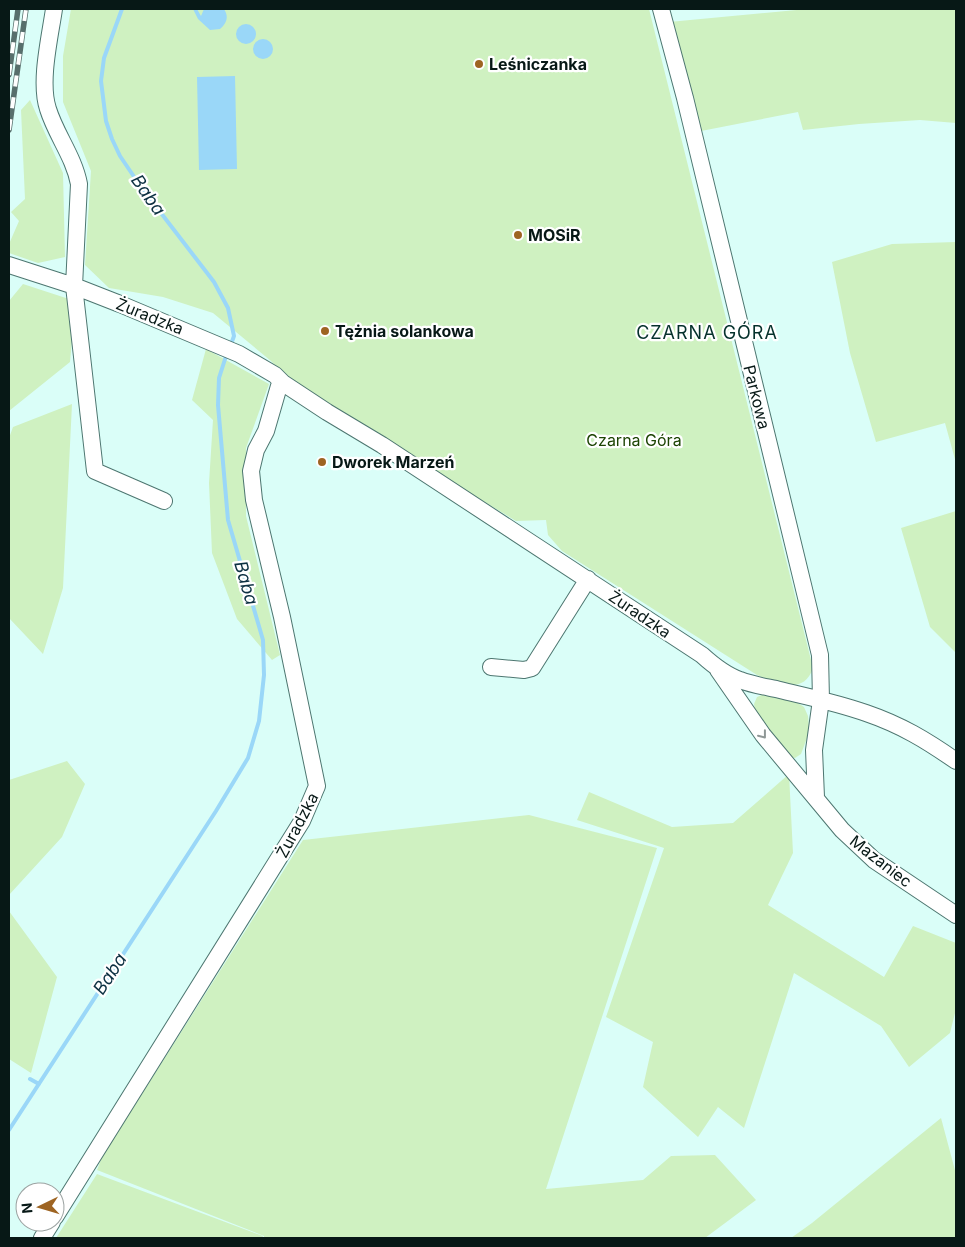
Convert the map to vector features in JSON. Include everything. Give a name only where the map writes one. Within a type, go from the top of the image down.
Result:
[{"type":"street","points":[[54,9],[44,82],[45,95],[48,110],[75,166],[79,184],[74,286],[95,471],[164,501]]},
{"type":"street","name":"Parkowa","points":[[661,9],[685,98],[820,655],[821,700],[814,750],[816,797]]},
{"type":"street","name":"Żuradzka","points":[[9,265],[74,286],[239,354],[275,375],[283,384],[382,445],[588,579],[702,655],[717,668]]},
{"type":"street","name":"Żuradzka","points":[[65,1201],[302,821],[317,786],[282,617],[254,500],[250,472],[256,450],[266,431],[279,386],[283,384]]},
{"type":"street","points":[[491,667],[524,670],[532,668],[588,579]]},
{"type":"street","points":[[717,668],[740,680],[866,713],[902,727],[956,761]]},
{"type":"street","name":"Mazaniec","points":[[717,668],[763,735],[842,830],[874,860],[956,915]]},
{"type":"street","points":[[748,713],[753,695],[764,689],[771,688]]},
{"type":"street","points":[[781,755],[790,762],[798,763],[808,758],[814,750]]},
{"type":"green space","name":"Czarna Góra","points":[[71,9],[649,9],[813,668],[809,677],[796,685],[789,685],[757,675],[562,551],[548,535],[546,520],[516,521],[402,452],[283,374],[271,361],[213,313],[163,297],[109,288],[85,265],[91,171],[63,102],[63,56]]},
{"type":"green space","points":[[807,9],[956,9],[956,123],[920,120],[803,130],[798,112],[696,132],[669,22]]},
{"type":"green space","points":[[30,100],[63,173],[65,257],[38,263],[9,253],[9,244],[19,221],[11,212],[25,199],[21,110]]},
{"type":"green space","points":[[956,242],[956,463],[945,423],[876,442],[850,353],[832,262],[892,244]]},
{"type":"green space","points":[[23,284],[72,300],[70,362],[9,411],[9,301]]},
{"type":"green space","points":[[206,349],[269,384],[246,448],[246,516],[280,655],[272,660],[237,619],[212,553],[209,483],[213,420],[192,400]]},
{"type":"green space","points":[[72,404],[63,588],[43,654],[9,618],[9,438],[13,427]]},
{"type":"green space","points":[[956,511],[956,653],[930,627],[901,528]]},
{"type":"green space","points":[[764,694],[784,694],[804,707],[808,716],[809,727],[801,754],[795,758],[788,757],[757,720],[754,704],[757,697]]},
{"type":"green space","points":[[67,761],[85,784],[62,837],[9,895],[9,780]]},
{"type":"green space","points":[[789,774],[793,853],[768,905],[884,977],[913,926],[956,943],[956,1009],[950,1033],[909,1067],[881,1026],[794,973],[744,1128],[718,1107],[698,1137],[643,1087],[653,1042],[606,1017],[664,848],[577,820],[589,792],[672,827],[733,823]]},
{"type":"green space","points":[[529,815],[657,848],[546,1189],[643,1180],[671,1156],[715,1155],[756,1200],[705,1238],[264,1238],[264,1236],[97,1170],[102,1157],[303,840]]},
{"type":"green space","points":[[9,911],[57,977],[31,1073],[9,1059]]},
{"type":"green space","points":[[941,1118],[956,1174],[956,1238],[791,1238],[812,1223]]},
{"type":"green space","points":[[97,1174],[263,1236],[262,1238],[56,1238],[60,1232],[65,1232],[65,1224]]},
{"type":"water","points":[[193,9],[197,9],[201,16],[204,9],[224,9],[227,17],[226,22],[220,29],[210,30],[198,19]]},
{"type":"water","points":[[246,24],[253,27],[256,34],[253,41],[246,44],[239,41],[236,34],[239,27]]},
{"type":"water","points":[[263,39],[270,42],[273,49],[270,56],[263,59],[256,56],[253,49],[256,42]]},
{"type":"water","points":[[235,76],[237,169],[199,170],[197,77]]},
{"type":"waterway","name":"Baba","points":[[122,9],[104,58],[101,81],[106,121],[120,156],[141,187],[214,282],[228,308],[234,336],[230,347]]},
{"type":"waterway","name":"Baba","points":[[9,1130],[216,811],[248,758],[259,721],[264,675],[263,640],[228,520],[218,405],[219,378],[227,353]]},
{"type":"waterway","points":[[30,1079],[39,1084]]},
{"type":"railway","points":[[9,75],[18,9]]},
{"type":"railway","points":[[9,130],[26,9]]},
{"type":"place","name":"Leśniczanka","points":[[479,64]]},
{"type":"place","name":"MOSiR","points":[[518,235]]},
{"type":"place","name":"Tężnia solankowa","points":[[325,331]]},
{"type":"place","name":"Dworek Marzeń","points":[[322,462]]},
{"type":"district","name":"CZARNA GÓRA","points":[[707,333]]}]
